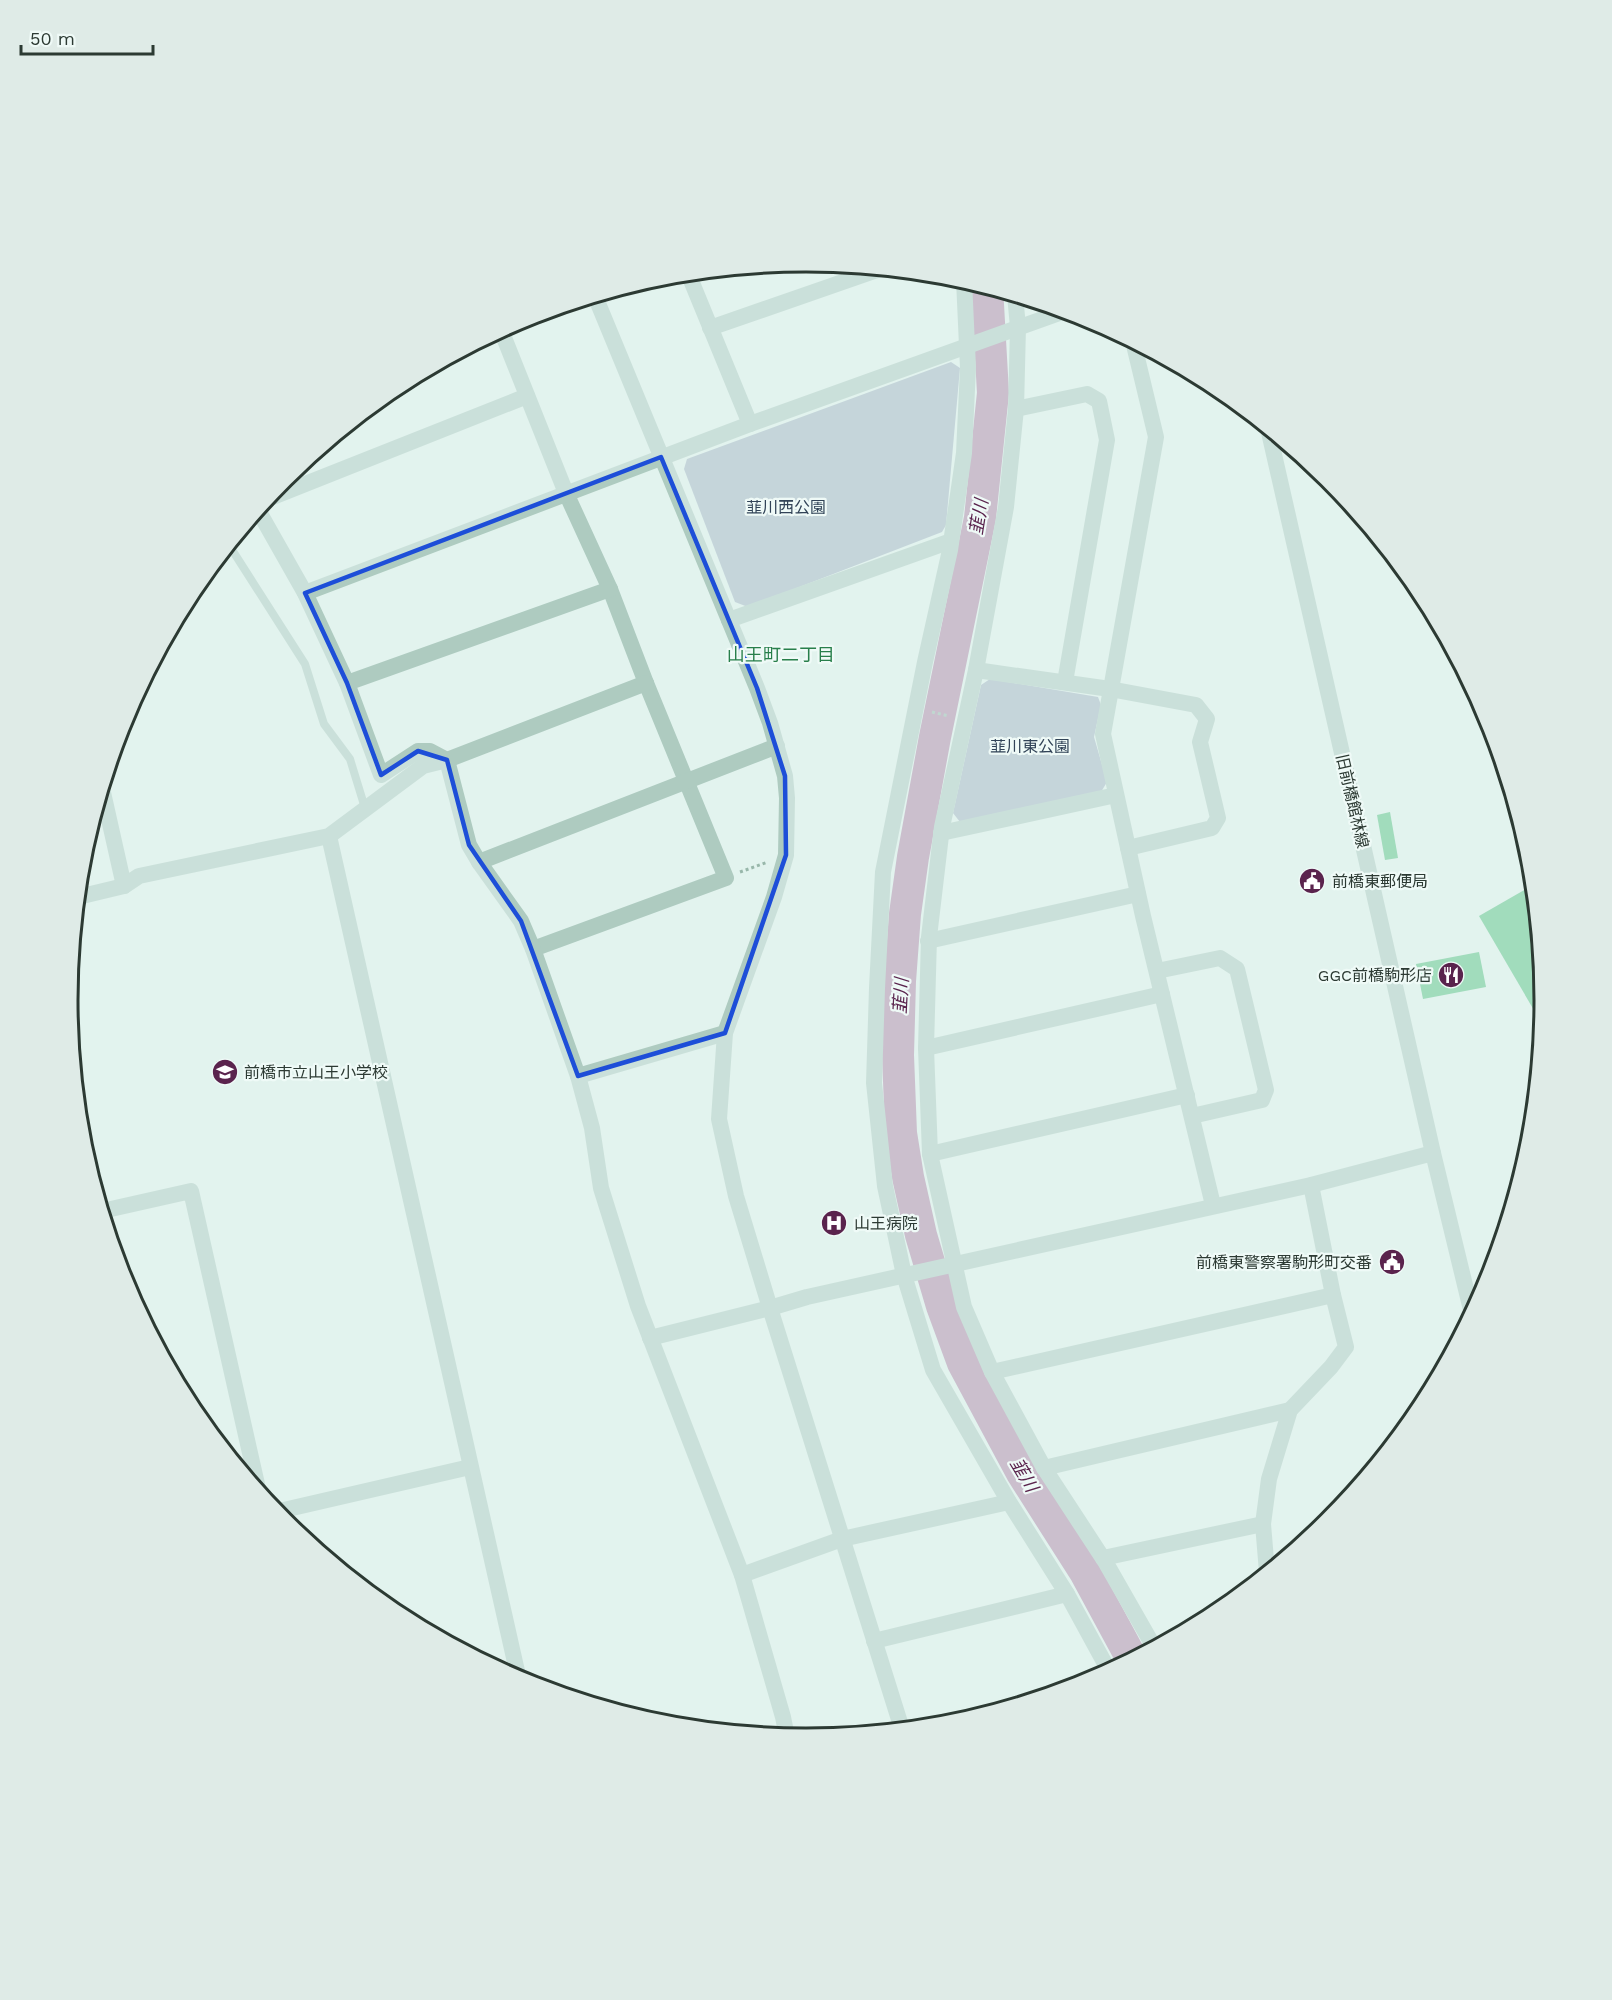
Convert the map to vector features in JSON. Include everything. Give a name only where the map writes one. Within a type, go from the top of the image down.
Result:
[{"type":"street","points":[[710,328],[863,275]]},
{"type":"street","points":[[691,281],[750,424]]},
{"type":"street","points":[[966,290],[974,343],[964,453],[951,541],[883,872],[874,1083],[885,1186],[933,1370],[1009,1502],[1067,1594],[1105,1664]]},
{"type":"street","points":[[598,303],[767,714],[785,776],[786,855],[774,897],[725,1033],[719,1119],[736,1196],[900,1722]]},
{"type":"street","points":[[1014,303],[1012,329],[1016,409],[1006,507],[976,670],[941,832],[928,941],[926,1048],[930,1154],[964,1307],[992,1372],[1044,1468],[1103,1558],[1150,1641]]},
{"type":"street","points":[[305,593],[566,492],[1052,315]]},
{"type":"street","points":[[504,338],[566,492],[610,589],[726,878],[533,949]]},
{"type":"street","points":[[1135,351],[1156,437],[1110,689],[1104,734],[1138,894],[1213,1205]]},
{"type":"street","points":[[1016,409],[1087,394],[1099,401],[1107,440],[1065,682]]},
{"type":"street","points":[[284,492],[527,396]]},
{"type":"street","name":"旧前橋館林線","points":[[1271,440],[1433,1153],[1470,1298]]},
{"type":"street","points":[[262,517],[305,593],[347,683],[381,775],[418,751],[430,751],[447,760],[469,845],[521,921],[578,1076],[592,1128],[601,1188],[638,1306],[742,1575],[785,1727]]},
{"type":"street","points":[[729,620],[951,541]]},
{"type":"street","points":[[347,683],[610,589]]},
{"type":"street","points":[[976,670],[1110,689],[1196,705],[1207,719],[1200,742],[1218,818],[1212,828],[1128,848]]},
{"type":"street","points":[[86,895],[124,886],[139,876],[329,836],[423,766],[447,760],[646,682]]},
{"type":"street","points":[[479,861],[777,746]]},
{"type":"street","points":[[941,832],[1116,795]]},
{"type":"street","points":[[106,804],[124,886]]},
{"type":"street","points":[[329,836],[516,1668]]},
{"type":"street","points":[[928,941],[1138,894]]},
{"type":"street","points":[[1157,971],[1220,958],[1237,969],[1266,1090],[1262,1100],[1192,1116]]},
{"type":"street","points":[[926,1048],[1162,994]]},
{"type":"street","points":[[578,1076],[725,1033]]},
{"type":"street","points":[[930,1154],[1187,1095]]},
{"type":"street","points":[[650,1338],[807,1297],[1311,1185],[1433,1153]]},
{"type":"street","points":[[1266,1564],[1263,1524],[1269,1479],[1290,1410],[1331,1367],[1346,1347],[1311,1185]]},
{"type":"street","points":[[109,1209],[191,1191],[256,1477]]},
{"type":"street","points":[[992,1372],[1333,1295]]},
{"type":"street","points":[[1044,1468],[1290,1410]]},
{"type":"street","points":[[286,1509],[470,1467]]},
{"type":"street","points":[[742,1575],[842,1539],[1009,1502]]},
{"type":"street","points":[[1103,1558],[1263,1524]]},
{"type":"street","points":[[874,1641],[1067,1594]]},
{"type":"lane","points":[[233,551],[305,664],[324,724],[350,759],[365,808]]},
{"type":"path","points":[[922,710],[957,717]]},
{"type":"path","points":[[726,878],[786,855]]},
{"type":"highlighted area","points":[[661,457],[757,688],[785,776],[786,855],[725,1033],[578,1076],[521,921],[469,845],[447,760],[418,751],[381,775],[347,683],[305,593]]},
{"type":"green space","name":"韮川西公園","points":[[951,362],[960,368],[946,525],[942,532],[748,607],[735,602],[684,469],[687,459]]},
{"type":"green space","name":"韮川東公園","points":[[990,679],[1098,697],[1101,705],[1094,737],[1107,782],[1101,792],[960,822],[953,813],[981,685]]},
{"type":"building","points":[[1390,812],[1398,858],[1385,860],[1377,815]]},
{"type":"building","points":[[1525,889],[1532,952],[1534,1010],[1479,916]]},
{"type":"building","name":"GGC前橋駒形店","points":[[1479,952],[1486,987],[1423,999],[1416,964]]},
{"type":"waterway","name":"韮川","points":[[987,295],[993,393],[980,518],[935,737],[905,914],[898,1055],[901,1133],[921,1235],[942,1306],[963,1363],[1022,1473],[1085,1572],[1129,1653]]},
{"type":"place","name":"前橋東郵便局","points":[[1312,881]]},
{"type":"place","name":"GGC前橋駒形店","points":[[1451,975]]},
{"type":"place","name":"前橋市立山王小学校","points":[[225,1072]]},
{"type":"place","name":"山王病院","points":[[834,1223]]},
{"type":"place","name":"前橋東警察署駒形町交番","points":[[1392,1262]]},
{"type":"district","name":"山王町二丁目","points":[[781,655]]}]
